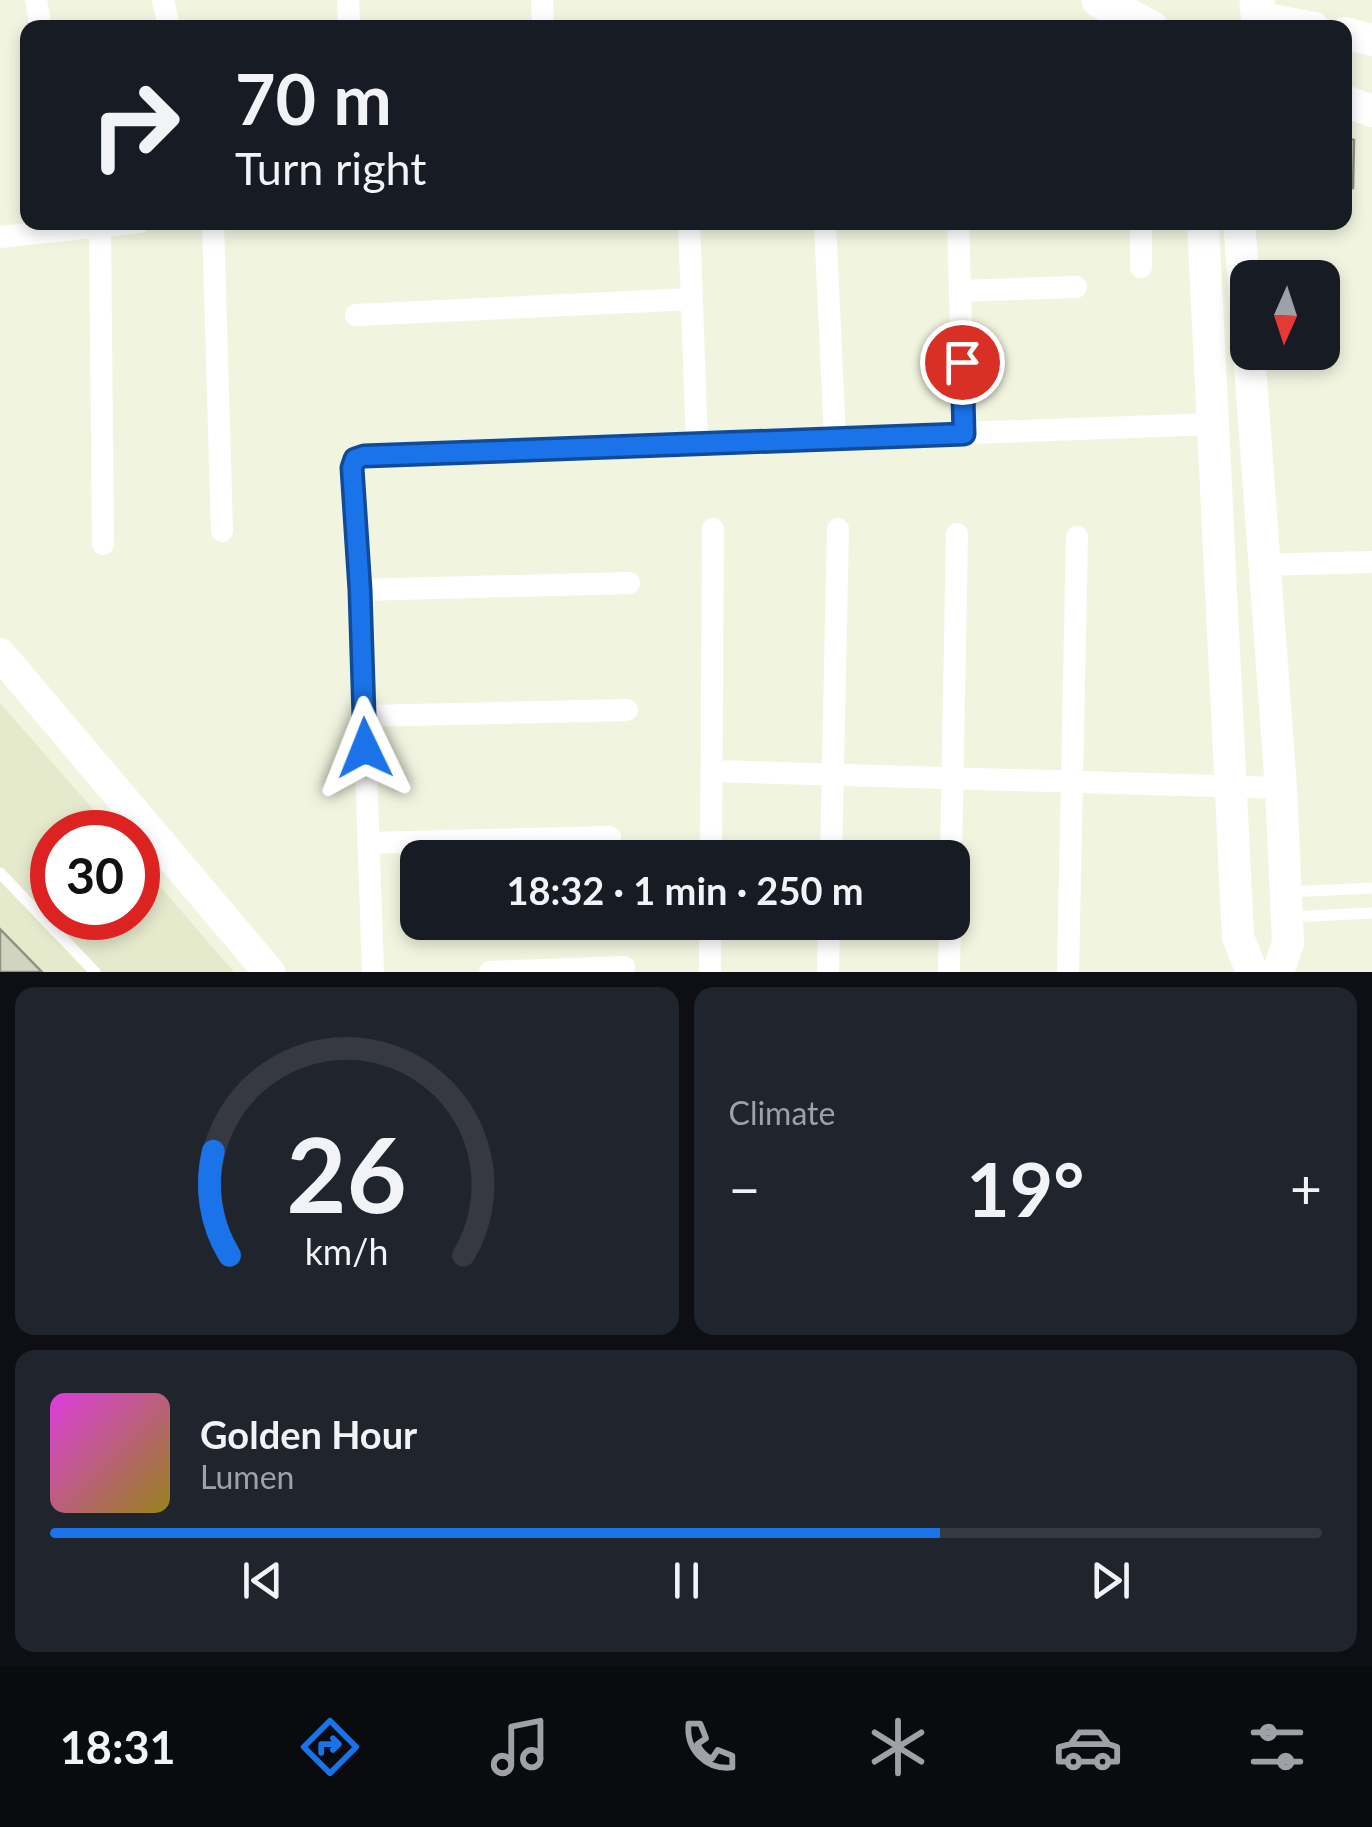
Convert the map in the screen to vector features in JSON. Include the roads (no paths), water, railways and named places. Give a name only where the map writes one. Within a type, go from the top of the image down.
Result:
[{"type":"main road","points":[[1099,0],[1136,20]]},
{"type":"street","points":[[1260,10],[1290,20]]},
{"type":"street","points":[[0,237],[46,230]]},
{"type":"street","points":[[100,230],[103,544]]},
{"type":"street","points":[[213,230],[222,531]]},
{"type":"street","points":[[689,230],[697,443]]},
{"type":"street","points":[[826,230],[835,438]]},
{"type":"street","points":[[958,230],[964,434]]},
{"type":"street","points":[[1141,230],[1141,267]]},
{"type":"street","points":[[1202,230],[1238,937],[1252,972]]},
{"type":"street","points":[[1240,230],[1242,260]]},
{"type":"street","points":[[960,291],[1076,287]]},
{"type":"street","points":[[356,315],[692,299]]},
{"type":"street","points":[[1250,370],[1281,788],[1288,942],[1278,972]]},
{"type":"street","points":[[373,972],[352,468],[355,459],[1214,424]]},
{"type":"street","points":[[711,840],[714,529]]},
{"type":"street","points":[[831,840],[838,529]]},
{"type":"street","points":[[951,840],[957,534]]},
{"type":"street","points":[[1068,972],[1077,537]]},
{"type":"street","points":[[1265,565],[1372,562]]},
{"type":"street","points":[[360,590],[629,583]]},
{"type":"street","points":[[0,654],[270,972]]},
{"type":"street","points":[[364,716],[627,710]]},
{"type":"street","points":[[712,771],[1281,788]]},
{"type":"street","points":[[368,843],[610,837]]},
{"type":"street","points":[[710,940],[710,972]]},
{"type":"street","points":[[828,972],[829,940]]},
{"type":"street","points":[[949,972],[950,940]]},
{"type":"street","points":[[490,972],[624,966]]},
{"type":"lane","points":[[0,873],[95,972]]},
{"type":"lane","points":[[1286,905],[1372,888]]},
{"type":"lane","points":[[1286,905],[1372,913]]}]
